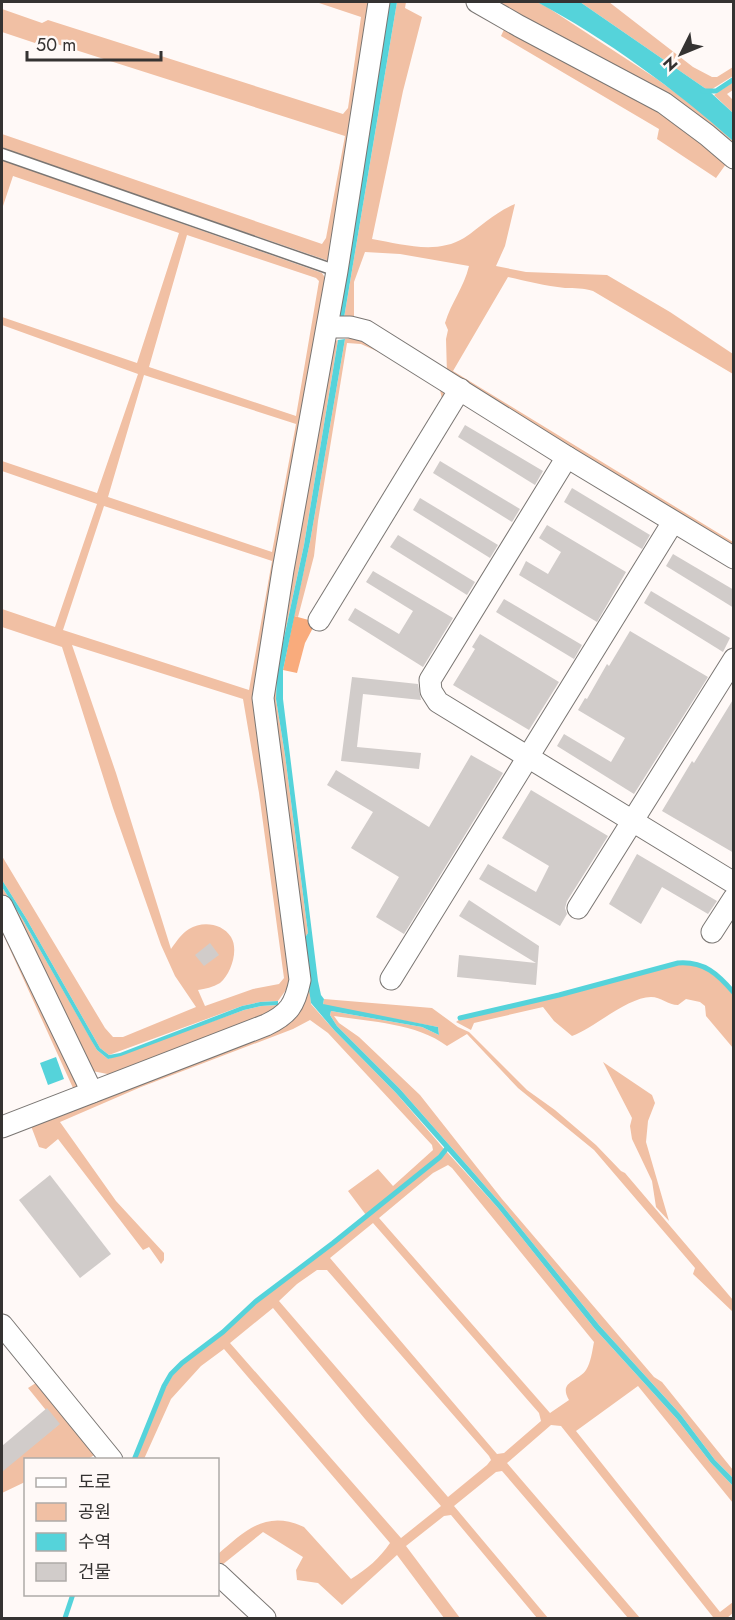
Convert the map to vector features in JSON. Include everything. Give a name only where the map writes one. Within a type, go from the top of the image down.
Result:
[{"type":"street","points":[[2,1128],[266,1025],[289,1010],[297,996],[300,980],[263,698],[283,570],[338,271],[379,2]]},
{"type":"street","points":[[477,2],[664,103],[734,158]]},
{"type":"street","points":[[328,327],[350,327],[366,331],[734,558]]},
{"type":"street","points":[[319,620],[460,389]]},
{"type":"street","points":[[567,457],[430,680],[431,691],[438,702],[734,883]]},
{"type":"street","points":[[391,979],[674,522]]},
{"type":"street","points":[[578,908],[734,659]]},
{"type":"street","points":[[712,932],[734,898]]},
{"type":"street","points":[[2,906],[92,1092]]},
{"type":"street","points":[[2,1325],[110,1458]]},
{"type":"street","points":[[219,1575],[265,1618]]},
{"type":"lane","points":[[2,154],[338,271]]},
{"type":"green space","points":[[316,2],[372,2],[329,261],[2,149],[2,134],[322,244],[326,238],[345,136],[38,38],[35,43],[2,32],[2,9],[42,23],[48,20],[343,114],[348,108],[361,17]]},
{"type":"green space","points":[[397,2],[406,2],[405,8],[422,17],[403,91],[372,239],[419,247],[442,246],[464,238],[495,215],[515,204],[505,246],[496,266],[526,272],[607,275],[670,312],[733,354],[733,374],[593,291],[550,286],[508,277],[453,371],[733,542],[733,551],[447,374],[448,330],[445,323],[469,266],[400,254],[365,252],[354,282],[354,322],[344,318]]},
{"type":"green space","points":[[481,2],[537,2],[547,7],[657,79],[697,109],[733,141],[733,155]]},
{"type":"green space","points":[[580,2],[609,2],[693,67],[712,77],[717,77],[733,67],[733,76],[709,91]]},
{"type":"green space","points":[[507,23],[643,95],[733,161],[733,170],[726,164],[716,178],[657,139],[659,129],[501,36]]},
{"type":"green space","points":[[733,82],[733,90],[727,94],[733,100],[733,113],[714,95]]},
{"type":"green space","points":[[2,160],[322,273],[326,279],[260,673],[291,983],[278,1001],[242,1006],[109,1055],[100,1048],[2,880],[2,856],[105,1028],[113,1037],[123,1037],[196,1007],[175,976],[161,945],[113,808],[62,647],[2,627],[2,609],[55,627],[97,504],[2,471],[2,461],[97,493],[138,374],[2,325],[2,317],[137,363],[179,233],[13,176],[2,209]],"holes":[[[187,235],[316,278],[319,281],[296,416],[149,367]],[[144,375],[296,424],[272,552],[108,497]],[[104,506],[272,561],[249,690],[63,630]],[[72,645],[243,699],[259,793],[284,978],[279,984],[253,989],[205,1006],[198,990],[215,986],[224,979],[233,962],[233,942],[227,932],[217,926],[206,924],[194,926],[186,931],[171,949],[116,773]]]},
{"type":"green space","points":[[355,338],[367,341],[449,390],[443,404],[440,390],[435,386],[381,353],[361,344],[347,343],[314,556],[298,617],[294,616],[310,542],[345,339]]},
{"type":"green space","points":[[338,340],[304,545],[277,670],[276,699],[308,933],[306,936],[311,1004],[396,1093],[444,1149],[436,1159],[366,1215],[348,1191],[378,1169],[393,1186],[433,1150],[432,1145],[328,1033],[310,1020],[293,1029],[141,1087],[60,1122],[116,1201],[164,1253],[164,1260],[161,1264],[149,1247],[143,1250],[58,1139],[46,1149],[39,1147],[31,1126],[293,1016],[269,704],[335,341]]},
{"type":"green space","points":[[2,887],[97,1050],[108,1059],[244,1010],[278,1005],[263,1018],[113,1075],[92,1071],[2,896]]},
{"type":"green space","points":[[2,920],[80,1086],[2,1116],[73,1088],[2,932]]},
{"type":"green space","points":[[679,964],[696,966],[710,972],[733,995],[733,1048],[706,1016],[705,1006],[700,1002],[686,999],[678,1005],[655,997],[642,998],[572,1036],[554,1021],[543,1007],[474,1023],[471,1030],[456,1022],[460,1019],[559,997]]},
{"type":"green space","points":[[324,999],[432,1008],[469,1032],[527,1090],[555,1110],[625,1173],[733,1300],[733,1312],[693,1274],[695,1268],[594,1150],[518,1088],[467,1034],[447,1046],[422,1032],[408,1028],[334,1016],[420,1095],[502,1199],[654,1377],[662,1382],[733,1470],[733,1478],[715,1460],[681,1415],[599,1325],[502,1205],[400,1089],[337,1026],[330,1015],[331,1011],[422,1027],[439,1035],[438,1027],[325,1006]]},
{"type":"green space","points":[[603,1062],[652,1095],[655,1103],[648,1121],[646,1142],[669,1221],[656,1207],[652,1181],[632,1139],[630,1126],[632,1118]]},
{"type":"green space","points":[[446,1151],[498,1208],[595,1329],[677,1419],[711,1463],[733,1486],[733,1503],[638,1386],[576,1431],[720,1612],[733,1602],[733,1613],[727,1618],[712,1618],[561,1426],[551,1425],[507,1463],[640,1618],[628,1618],[502,1471],[496,1472],[454,1506],[548,1618],[537,1618],[451,1515],[444,1516],[406,1546],[460,1618],[444,1618],[397,1555],[342,1605],[318,1583],[297,1580],[296,1570],[303,1557],[263,1532],[222,1565],[246,1589],[219,1569],[219,1553],[237,1538],[257,1525],[278,1520],[304,1527],[351,1579],[373,1563],[390,1543],[224,1349],[201,1366],[171,1399],[144,1458],[137,1458],[159,1399],[173,1375],[183,1364],[224,1333],[255,1303],[334,1244],[441,1158]],"holes":[[[448,1165],[594,1342],[586,1370],[567,1385],[566,1394],[569,1400],[550,1413],[379,1218],[433,1173]],[[373,1223],[539,1413],[541,1421],[504,1453],[497,1454],[330,1258]],[[317,1270],[327,1270],[489,1456],[491,1460],[487,1465],[448,1497],[279,1301]],[[273,1308],[441,1506],[401,1538],[230,1343]]]},
{"type":"green space","points":[[39,1381],[96,1454],[90,1458],[24,1458],[24,1482],[2,1493],[2,1471],[58,1425],[28,1388]]},
{"type":"shaded area","points":[[294,616],[316,622],[305,643],[297,673],[283,670]]},
{"type":"water","points":[[387,2],[397,2],[344,318],[339,316]]},
{"type":"water","points":[[537,2],[580,2],[709,91],[733,113],[733,141],[688,103],[614,48]]},
{"type":"water","points":[[345,339],[310,542],[283,670],[283,699],[318,981],[324,999],[323,1004],[438,1027],[439,1035],[422,1027],[331,1011],[330,1015],[337,1026],[400,1089],[502,1205],[599,1325],[681,1415],[715,1460],[733,1478],[733,1486],[711,1463],[677,1419],[595,1329],[498,1208],[396,1093],[334,1030],[311,1003],[306,968],[306,936],[308,933],[276,699],[277,670],[304,545],[338,340]]},
{"type":"water","points":[[2,880],[100,1048],[109,1055],[120,1053],[242,1006],[278,1001],[278,1005],[244,1010],[108,1059],[97,1050],[91,1040],[2,887]]},
{"type":"water","points":[[56,1057],[64,1079],[48,1085],[40,1063]]},
{"type":"building","points":[[465,425],[543,471],[535,485],[458,437]]},
{"type":"building","points":[[440,461],[520,509],[512,522],[433,473]]},
{"type":"building","points":[[572,488],[650,535],[642,549],[564,502]]},
{"type":"building","points":[[420,498],[498,545],[490,558],[413,510]]},
{"type":"building","points":[[547,525],[626,572],[597,622],[519,575],[526,561],[548,574],[561,552],[539,538]]},
{"type":"building","points":[[398,535],[475,582],[467,595],[390,547]]},
{"type":"building","points":[[673,554],[734,590],[734,608],[666,566]]},
{"type":"building","points":[[373,571],[453,618],[423,667],[348,620],[355,608],[399,634],[413,611],[366,582]]},
{"type":"building","points":[[651,591],[730,638],[723,652],[644,603]]},
{"type":"building","points":[[504,599],[582,645],[574,659],[496,612]]},
{"type":"building","points":[[630,631],[708,677],[634,794],[557,746],[564,734],[611,762],[625,738],[578,710]]},
{"type":"building","points":[[480,634],[559,682],[529,730],[453,685],[475,649],[472,647]]},
{"type":"building","points":[[352,677],[418,684],[421,700],[363,694],[357,747],[421,753],[419,769],[341,761]]},
{"type":"building","points":[[734,698],[734,853],[662,811]]},
{"type":"building","points":[[471,755],[503,773],[404,934],[376,917],[399,877],[351,848],[373,812],[327,785],[336,770],[429,827]]},
{"type":"building","points":[[531,790],[608,836],[567,901],[565,908],[567,914],[560,926],[479,879],[488,864],[536,892],[549,866],[502,838]]},
{"type":"building","points":[[637,854],[717,901],[708,914],[662,887],[641,924],[609,904]]},
{"type":"building","points":[[469,900],[539,946],[536,985],[457,977],[459,955],[536,963],[459,916]]},
{"type":"building","points":[[210,943],[219,955],[204,966],[195,955]]},
{"type":"building","points":[[50,1175],[111,1254],[80,1278],[19,1200]]},
{"type":"building","points":[[47,1408],[60,1424],[2,1472],[2,1446]]},
{"type":"waterway","points":[[703,91],[716,91],[734,79]]},
{"type":"waterway","points":[[460,1018],[559,995],[678,963],[695,964],[710,970],[734,993]]},
{"type":"waterway","points":[[135,1458],[164,1386],[171,1374],[182,1363],[223,1332],[255,1302],[440,1157],[447,1148]]},
{"type":"waterway","points":[[65,1618],[72,1596]]}]
